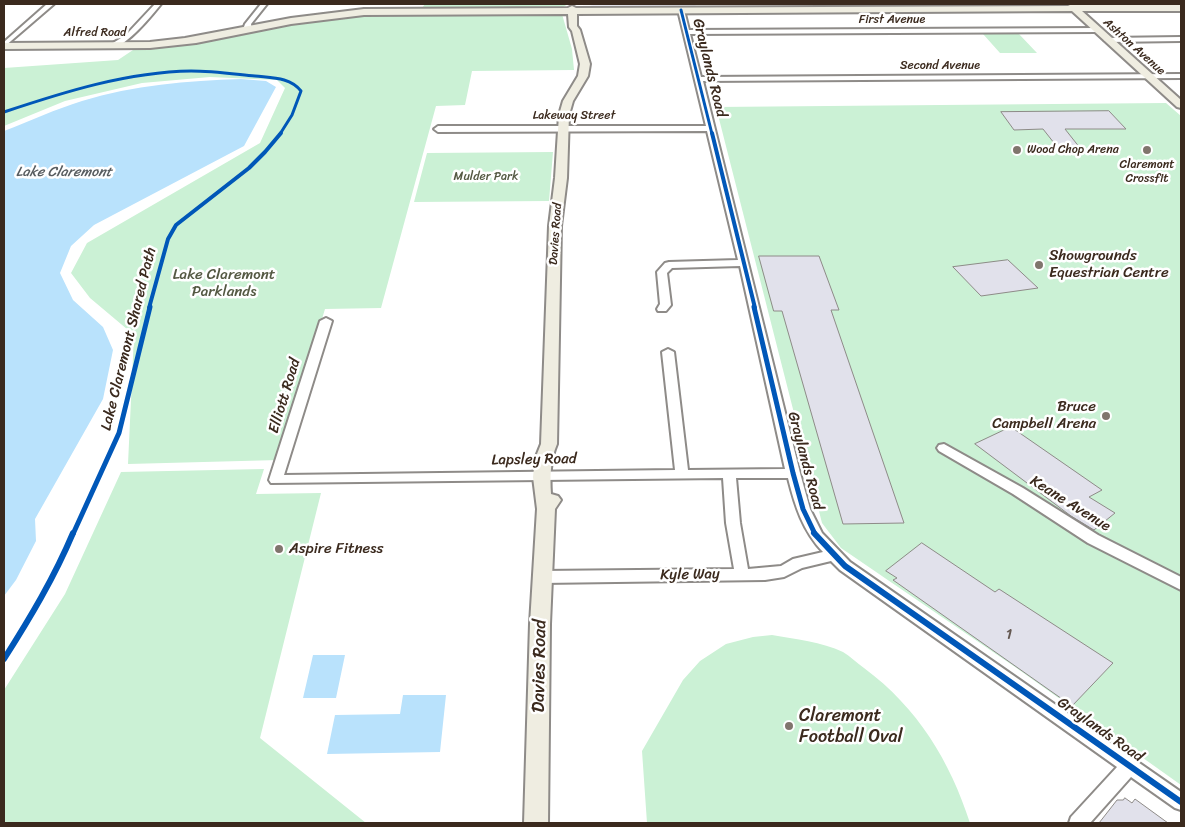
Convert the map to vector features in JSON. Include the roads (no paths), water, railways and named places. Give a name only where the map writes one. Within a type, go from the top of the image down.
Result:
[{"type":"main road","name":"Alfred Road","points":[[4,46],[166,44],[253,27],[364,12],[529,11],[577,8],[681,10],[704,7],[1181,7]]},
{"type":"main road","name":"Davies Road","points":[[536,823],[542,577],[546,509],[552,500],[548,476],[554,452],[549,444],[555,226],[567,105],[583,76],[585,64],[576,30],[580,27],[577,8]]},
{"type":"main road","name":"Ashton Avenue","points":[[1072,8],[1181,105]]},
{"type":"street","points":[[4,46],[51,4]]},
{"type":"street","points":[[119,45],[158,4]]},
{"type":"street","points":[[253,27],[264,4]]},
{"type":"street","name":"Graylands Road","points":[[681,10],[744,263],[792,474],[803,509],[816,536],[846,566],[1181,802]]},
{"type":"street","name":"First Avenue","points":[[687,32],[1097,30]]},
{"type":"street","points":[[1108,40],[1181,39]]},
{"type":"street","name":"Second Avenue","points":[[699,79],[1181,76]]},
{"type":"street","name":"Lakeway Street","points":[[438,129],[711,128]]},
{"type":"street","points":[[662,309],[666,305],[662,272],[669,265],[682,263],[744,263]]},
{"type":"street","name":"Elliott Road","points":[[276,480],[326,321]]},
{"type":"street","points":[[668,352],[682,475]]},
{"type":"street","name":"Keane Avenue","points":[[944,448],[1018,491],[1093,539],[1181,584]]},
{"type":"street","points":[[729,474],[733,523],[742,575]]},
{"type":"street","name":"Lapsley Road","points":[[276,480],[792,474]]},
{"type":"street","name":"Kyle Way","points":[[542,577],[765,574],[784,571],[798,562],[835,555]]},
{"type":"street","points":[[1078,823],[1129,766]]},
{"type":"water","name":"Lake Claremont","points":[[241,79],[266,81],[276,87],[244,146],[94,225],[71,246],[60,273],[73,300],[103,327],[113,350],[103,399],[35,519],[36,541],[16,580],[4,596],[4,131],[72,104],[121,91],[201,81]]},
{"type":"water","points":[[313,655],[345,655],[336,698],[303,698]]},
{"type":"water","points":[[403,695],[446,695],[440,752],[327,754],[335,715],[400,714]]},
{"type":"place","name":"Wood Chop Arena","points":[[1017,150]]},
{"type":"place","name":"Claremont Crossfit","points":[[1147,150]]},
{"type":"place","name":"Showgrounds Equestrian Centre","points":[[1039,265]]},
{"type":"place","name":"Bruce Campbell Arena","points":[[1106,416]]},
{"type":"place","name":"Aspire Fitness","points":[[279,549]]},
{"type":"place","name":"Claremont Football Oval","points":[[789,726]]},
{"type":"park label","name":"Mulder Park","points":[[486,177]]},
{"type":"park label","name":"Lake Claremont Parklands","points":[[224,284]]}]
